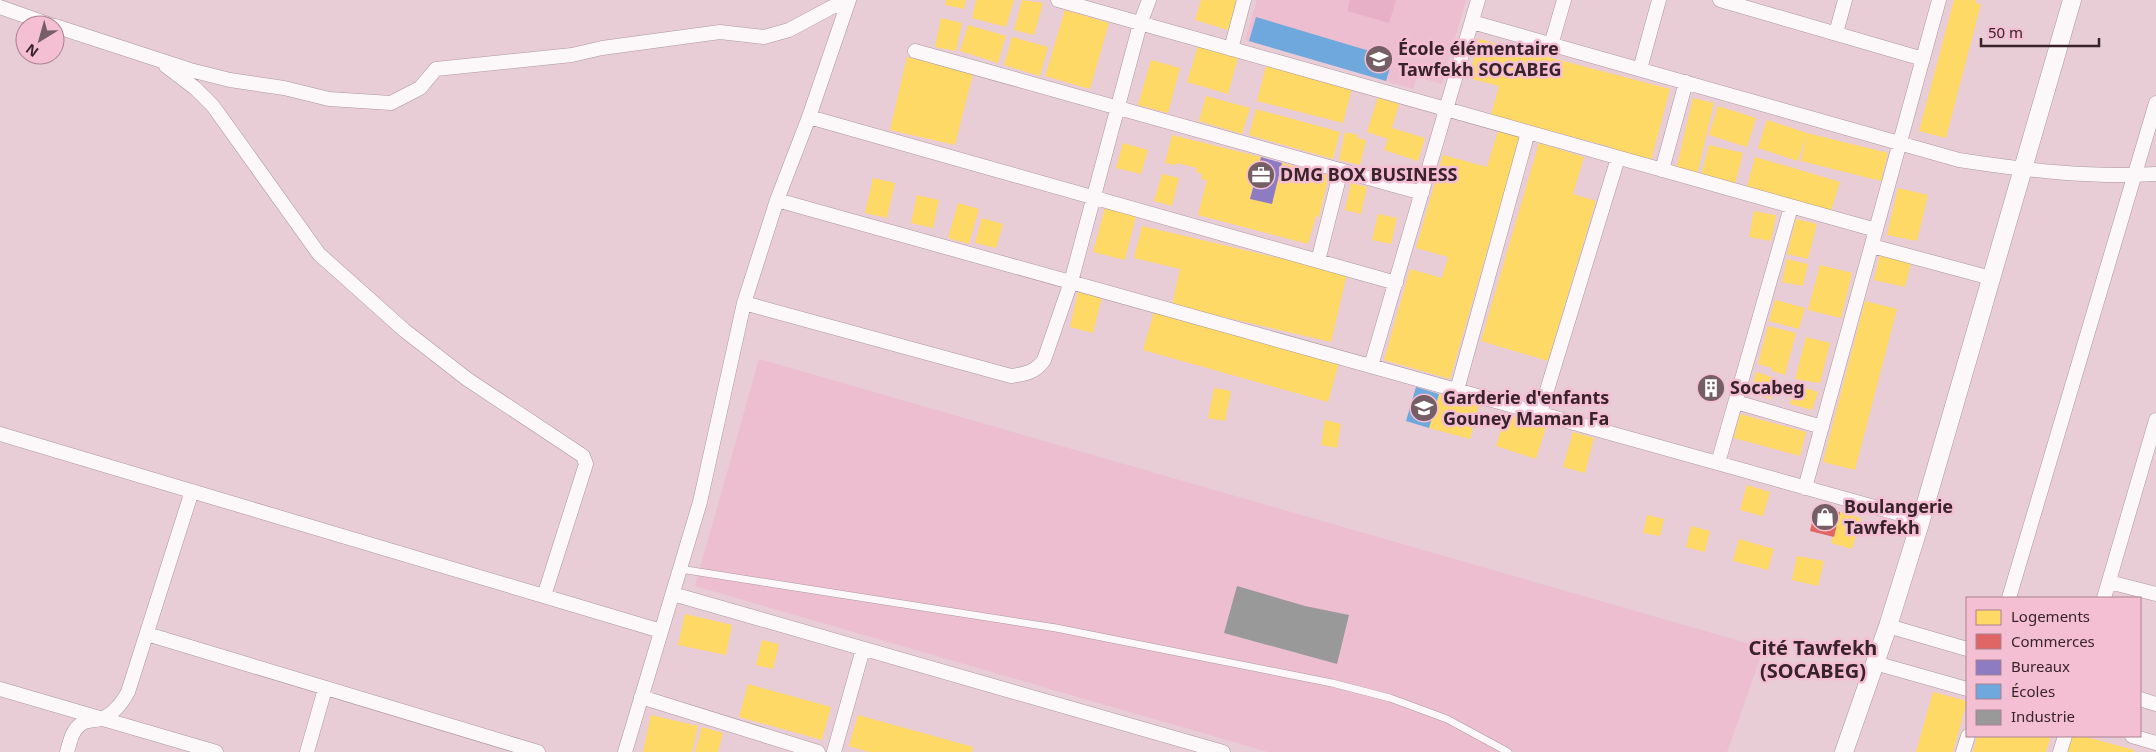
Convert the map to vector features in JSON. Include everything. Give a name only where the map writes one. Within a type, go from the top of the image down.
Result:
[{"type":"street","points":[[65,29],[157,60],[230,80],[284,88],[329,99],[391,103],[420,88],[436,69],[572,54],[602,48],[720,32],[764,36],[789,30],[844,0]]},
{"type":"street","points":[[625,752],[700,502],[744,303],[777,200],[809,117],[849,0]]},
{"type":"street","points":[[1058,0],[1876,230]]},
{"type":"street","points":[[744,303],[1011,376],[1026,374],[1039,368],[1044,360],[1071,282],[1140,24],[1149,0]]},
{"type":"street","points":[[1231,49],[1244,0]]},
{"type":"street","points":[[1371,366],[1478,0]]},
{"type":"street","points":[[1552,44],[1564,0]]},
{"type":"street","points":[[1640,70],[1659,0]]},
{"type":"street","points":[[1720,0],[1750,4],[1836,34],[1923,59]]},
{"type":"street","points":[[1836,34],[1845,0]]},
{"type":"street","points":[[1805,488],[1939,0]]},
{"type":"street","points":[[1844,752],[1888,626],[1921,520],[2072,0]]},
{"type":"street","points":[[0,7],[23,15]]},
{"type":"street","points":[[1472,22],[1959,160],[2023,170],[2135,175],[2156,174]]},
{"type":"street","points":[[915,51],[1422,193]]},
{"type":"street","points":[[157,60],[195,88],[213,106],[319,254],[404,330],[467,379],[583,456],[586,464],[544,596]]},
{"type":"street","points":[[1662,170],[1686,82]]},
{"type":"street","points":[[2009,597],[2156,104]]},
{"type":"street","points":[[809,117],[1396,283]]},
{"type":"street","points":[[1457,390],[1528,132]]},
{"type":"street","points":[[1540,414],[1618,158]]},
{"type":"street","points":[[1318,261],[1340,170]]},
{"type":"street","points":[[777,200],[1921,520]]},
{"type":"street","points":[[1718,463],[1791,207]]},
{"type":"street","points":[[1872,246],[1991,278]]},
{"type":"street","points":[[1736,402],[1822,427]]},
{"type":"street","points":[[2104,597],[2156,420]]},
{"type":"street","points":[[0,434],[661,631]]},
{"type":"street","points":[[67,752],[75,731],[82,723],[102,719],[121,704],[128,692],[192,491]]},
{"type":"street","points":[[2109,582],[2156,594]]},
{"type":"street","points":[[673,594],[1223,752]]},
{"type":"street","points":[[1888,626],[1966,649]]},
{"type":"street","points":[[147,634],[538,752]]},
{"type":"street","points":[[834,752],[863,649]]},
{"type":"street","points":[[1875,663],[1966,689]]},
{"type":"street","points":[[0,689],[216,752]]},
{"type":"street","points":[[307,752],[325,689]]},
{"type":"street","points":[[642,697],[818,752]]},
{"type":"street","points":[[2141,699],[2156,704]]},
{"type":"street","points":[[1964,752],[1968,737]]},
{"type":"street","points":[[2060,752],[2065,737]]},
{"type":"street","points":[[2134,737],[2154,746]]},
{"type":"lane","points":[[680,569],[1056,628],[1332,683],[1390,698],[1447,719],[1508,752]]},
{"type":"shaded area","name":"École élémentaire Tawfekh SOCABEG","points":[[1257,0],[1466,0],[1442,84],[1417,77],[1413,89],[1245,40]]},
{"type":"shaded area","points":[[1350,0],[1396,0],[1389,23],[1347,11]]},
{"type":"shaded area","points":[[759,359],[1764,648],[1727,752],[1268,752],[695,586]]},
{"type":"building: Logements","points":[[946,0],[966,0],[964,9],[945,5]]},
{"type":"building: Logements","points":[[976,0],[1014,0],[1006,27],[972,18]]},
{"type":"building: Logements","points":[[1022,0],[1043,3],[1034,35],[1014,30]]},
{"type":"building: Logements","points":[[1201,0],[1237,0],[1228,30],[1195,20]]},
{"type":"building: Logements","points":[[1954,0],[1976,0],[1976,3],[1981,4],[1946,138],[1919,131]]},
{"type":"building: Logements","points":[[1065,10],[1109,23],[1090,89],[1045,76]]},
{"type":"building: Logements","points":[[941,18],[962,23],[956,51],[935,47]]},
{"type":"building: Logements","points":[[968,25],[1006,36],[998,63],[960,51]]},
{"type":"building: Logements","points":[[1012,37],[1048,47],[1040,76],[1004,65]]},
{"type":"building: Logements","points":[[1479,39],[1670,89],[1651,161],[1610,151],[1611,147],[1491,115],[1499,86],[1469,78]]},
{"type":"building: Logements","points":[[1198,46],[1238,58],[1228,94],[1187,82]]},
{"type":"building: Logements","points":[[907,57],[973,74],[955,145],[890,130]]},
{"type":"building: Logements","points":[[1151,60],[1180,68],[1168,113],[1138,105]]},
{"type":"building: Logements","points":[[1266,66],[1352,88],[1343,123],[1257,101]]},
{"type":"building: Logements","points":[[1206,96],[1250,108],[1242,134],[1199,121]]},
{"type":"building: Logements","points":[[1378,97],[1399,104],[1392,128],[1425,138],[1418,161],[1384,150],[1388,139],[1367,132]]},
{"type":"building: Logements","points":[[1693,98],[1714,103],[1697,175],[1676,170]]},
{"type":"building: Logements","points":[[1718,106],[1756,118],[1747,147],[1709,135]]},
{"type":"building: Logements","points":[[1256,109],[1340,132],[1333,159],[1249,135]]},
{"type":"building: Logements","points":[[1767,120],[1807,133],[1888,153],[1881,181],[1801,161],[1806,135],[1798,161],[1758,148]]},
{"type":"building: Logements","points":[[1498,131],[1520,137],[1450,379],[1384,360],[1410,269],[1442,278],[1448,257],[1416,248],[1443,155],[1487,167]]},
{"type":"building: Logements","points":[[1345,132],[1358,135],[1357,138],[1366,140],[1360,165],[1339,160]]},
{"type":"building: Logements","points":[[1172,135],[1261,157],[1250,198],[1272,204],[1282,163],[1329,175],[1319,217],[1316,216],[1308,244],[1198,215],[1207,180],[1201,179],[1202,174],[1196,172],[1197,168],[1177,163],[1176,165],[1165,163]]},
{"type":"building: Logements","points":[[1123,143],[1148,150],[1141,174],[1116,168]]},
{"type":"building: Logements","points":[[1539,143],[1584,157],[1573,194],[1596,201],[1548,361],[1481,341]]},
{"type":"building: Logements","points":[[1709,145],[1743,153],[1735,184],[1701,175]]},
{"type":"building: Logements","points":[[1755,157],[1840,182],[1831,211],[1747,187]]},
{"type":"building: Logements","points":[[1162,174],[1179,178],[1172,206],[1154,201]]},
{"type":"building: Logements","points":[[873,178],[895,183],[887,218],[865,213]]},
{"type":"building: Logements","points":[[1351,183],[1367,187],[1361,214],[1345,210]]},
{"type":"building: Logements","points":[[1898,188],[1928,195],[1917,241],[1887,235]]},
{"type":"building: Logements","points":[[917,195],[939,200],[933,228],[911,223]]},
{"type":"building: Logements","points":[[958,203],[979,209],[969,244],[948,238]]},
{"type":"building: Logements","points":[[1105,208],[1136,216],[1125,260],[1093,252]]},
{"type":"building: Logements","points":[[1754,211],[1776,215],[1771,241],[1749,237]]},
{"type":"building: Logements","points":[[1378,214],[1397,218],[1391,244],[1372,240]]},
{"type":"building: Logements","points":[[982,218],[1003,224],[996,248],[975,243]]},
{"type":"building: Logements","points":[[1796,219],[1817,224],[1808,259],[1787,254]]},
{"type":"building: Logements","points":[[1142,226],[1347,274],[1331,342],[1172,305],[1180,269],[1134,258]]},
{"type":"building: Logements","points":[[1880,255],[1911,263],[1905,287],[1874,280]]},
{"type":"building: Logements","points":[[1787,259],[1808,264],[1803,286],[1782,282]]},
{"type":"building: Logements","points":[[1820,265],[1852,273],[1841,318],[1808,310]]},
{"type":"building: Logements","points":[[1078,292],[1102,297],[1093,333],[1070,327]]},
{"type":"building: Logements","points":[[1775,300],[1805,308],[1799,329],[1769,321]]},
{"type":"building: Logements","points":[[1865,301],[1897,309],[1855,470],[1823,462]]},
{"type":"building: Logements","points":[[1154,312],[1339,363],[1328,402],[1143,350]]},
{"type":"building: Logements","points":[[1768,326],[1796,333],[1785,375],[1772,371],[1772,368],[1758,364]]},
{"type":"building: Logements","points":[[1806,337],[1830,343],[1820,383],[1795,379]]},
{"type":"building: Logements","points":[[1756,372],[1778,379],[1771,399],[1751,393]]},
{"type":"building: Logements","name":"Socabeg","points":[[1703,376],[1725,383],[1720,400],[1698,393]]},
{"type":"building: Logements","points":[[1795,385],[1818,392],[1812,410],[1790,404]]},
{"type":"building: Logements","points":[[1214,388],[1231,391],[1225,421],[1208,418]]},
{"type":"building: Logements","points":[[1439,394],[1479,405],[1470,439],[1429,428]]},
{"type":"building: Logements","points":[[1506,414],[1546,427],[1536,459],[1496,446]]},
{"type":"building: Logements","points":[[1740,414],[1806,432],[1800,456],[1734,438]]},
{"type":"building: Logements","points":[[1325,420],[1341,424],[1337,448],[1321,445]]},
{"type":"building: Logements","points":[[1573,432],[1594,438],[1585,473],[1563,467]]},
{"type":"building: Logements","points":[[1747,485],[1770,492],[1763,516],[1740,510]]},
{"type":"building: Logements","points":[[1840,512],[1861,518],[1852,549],[1831,543]]},
{"type":"building: Logements","points":[[1647,515],[1664,519],[1660,536],[1643,533]]},
{"type":"building: Logements","points":[[1691,526],[1710,531],[1705,552],[1686,547]]},
{"type":"building: Logements","points":[[1739,539],[1774,549],[1768,570],[1733,561]]},
{"type":"building: Logements","points":[[1797,556],[1824,561],[1818,586],[1792,580]]},
{"type":"building: Logements","points":[[685,614],[732,625],[726,655],[678,645]]},
{"type":"building: Logements","points":[[762,640],[779,644],[773,669],[756,665]]},
{"type":"building: Logements","points":[[748,684],[831,707],[822,740],[739,717]]},
{"type":"building: Logements","points":[[1933,692],[1966,701],[1953,752],[1916,752]]},
{"type":"building: Logements","points":[[651,715],[698,726],[692,752],[643,752]]},
{"type":"building: Logements","points":[[858,715],[973,747],[972,752],[869,752],[849,746]]},
{"type":"building: Logements","points":[[702,727],[723,733],[718,752],[695,752]]},
{"type":"building: Logements","points":[[1977,737],[2051,737],[2046,752],[1973,752]]},
{"type":"building: Logements","points":[[2069,737],[2087,737],[2134,750],[2134,752],[2065,752]]},
{"type":"building: Commerces","points":[[1816,506],[1840,512],[1834,537],[1810,531]]},
{"type":"building: Bureaux","points":[[1261,157],[1282,163],[1272,204],[1250,199]]},
{"type":"building: Écoles","points":[[1256,17],[1393,58],[1386,81],[1249,41]]},
{"type":"building: Écoles","points":[[1416,387],[1439,394],[1429,428],[1406,421]]},
{"type":"building: Industrie","points":[[1237,586],[1305,606],[1349,615],[1337,664],[1224,633]]},
{"type":"place","name":"École élémentaire Tawfekh SOCABEG","points":[[1379,59]]},
{"type":"place","name":"DMG BOX BUSINESS","points":[[1261,175]]},
{"type":"place","name":"Socabeg","points":[[1711,388]]},
{"type":"place","name":"Garderie d'enfants Gouney Maman Fa","points":[[1424,408]]},
{"type":"place","name":"Boulangerie Tawfekh","points":[[1825,517]]},
{"type":"district","name":"Cité Tawfekh (SOCABEG)","points":[[1813,660]]}]
